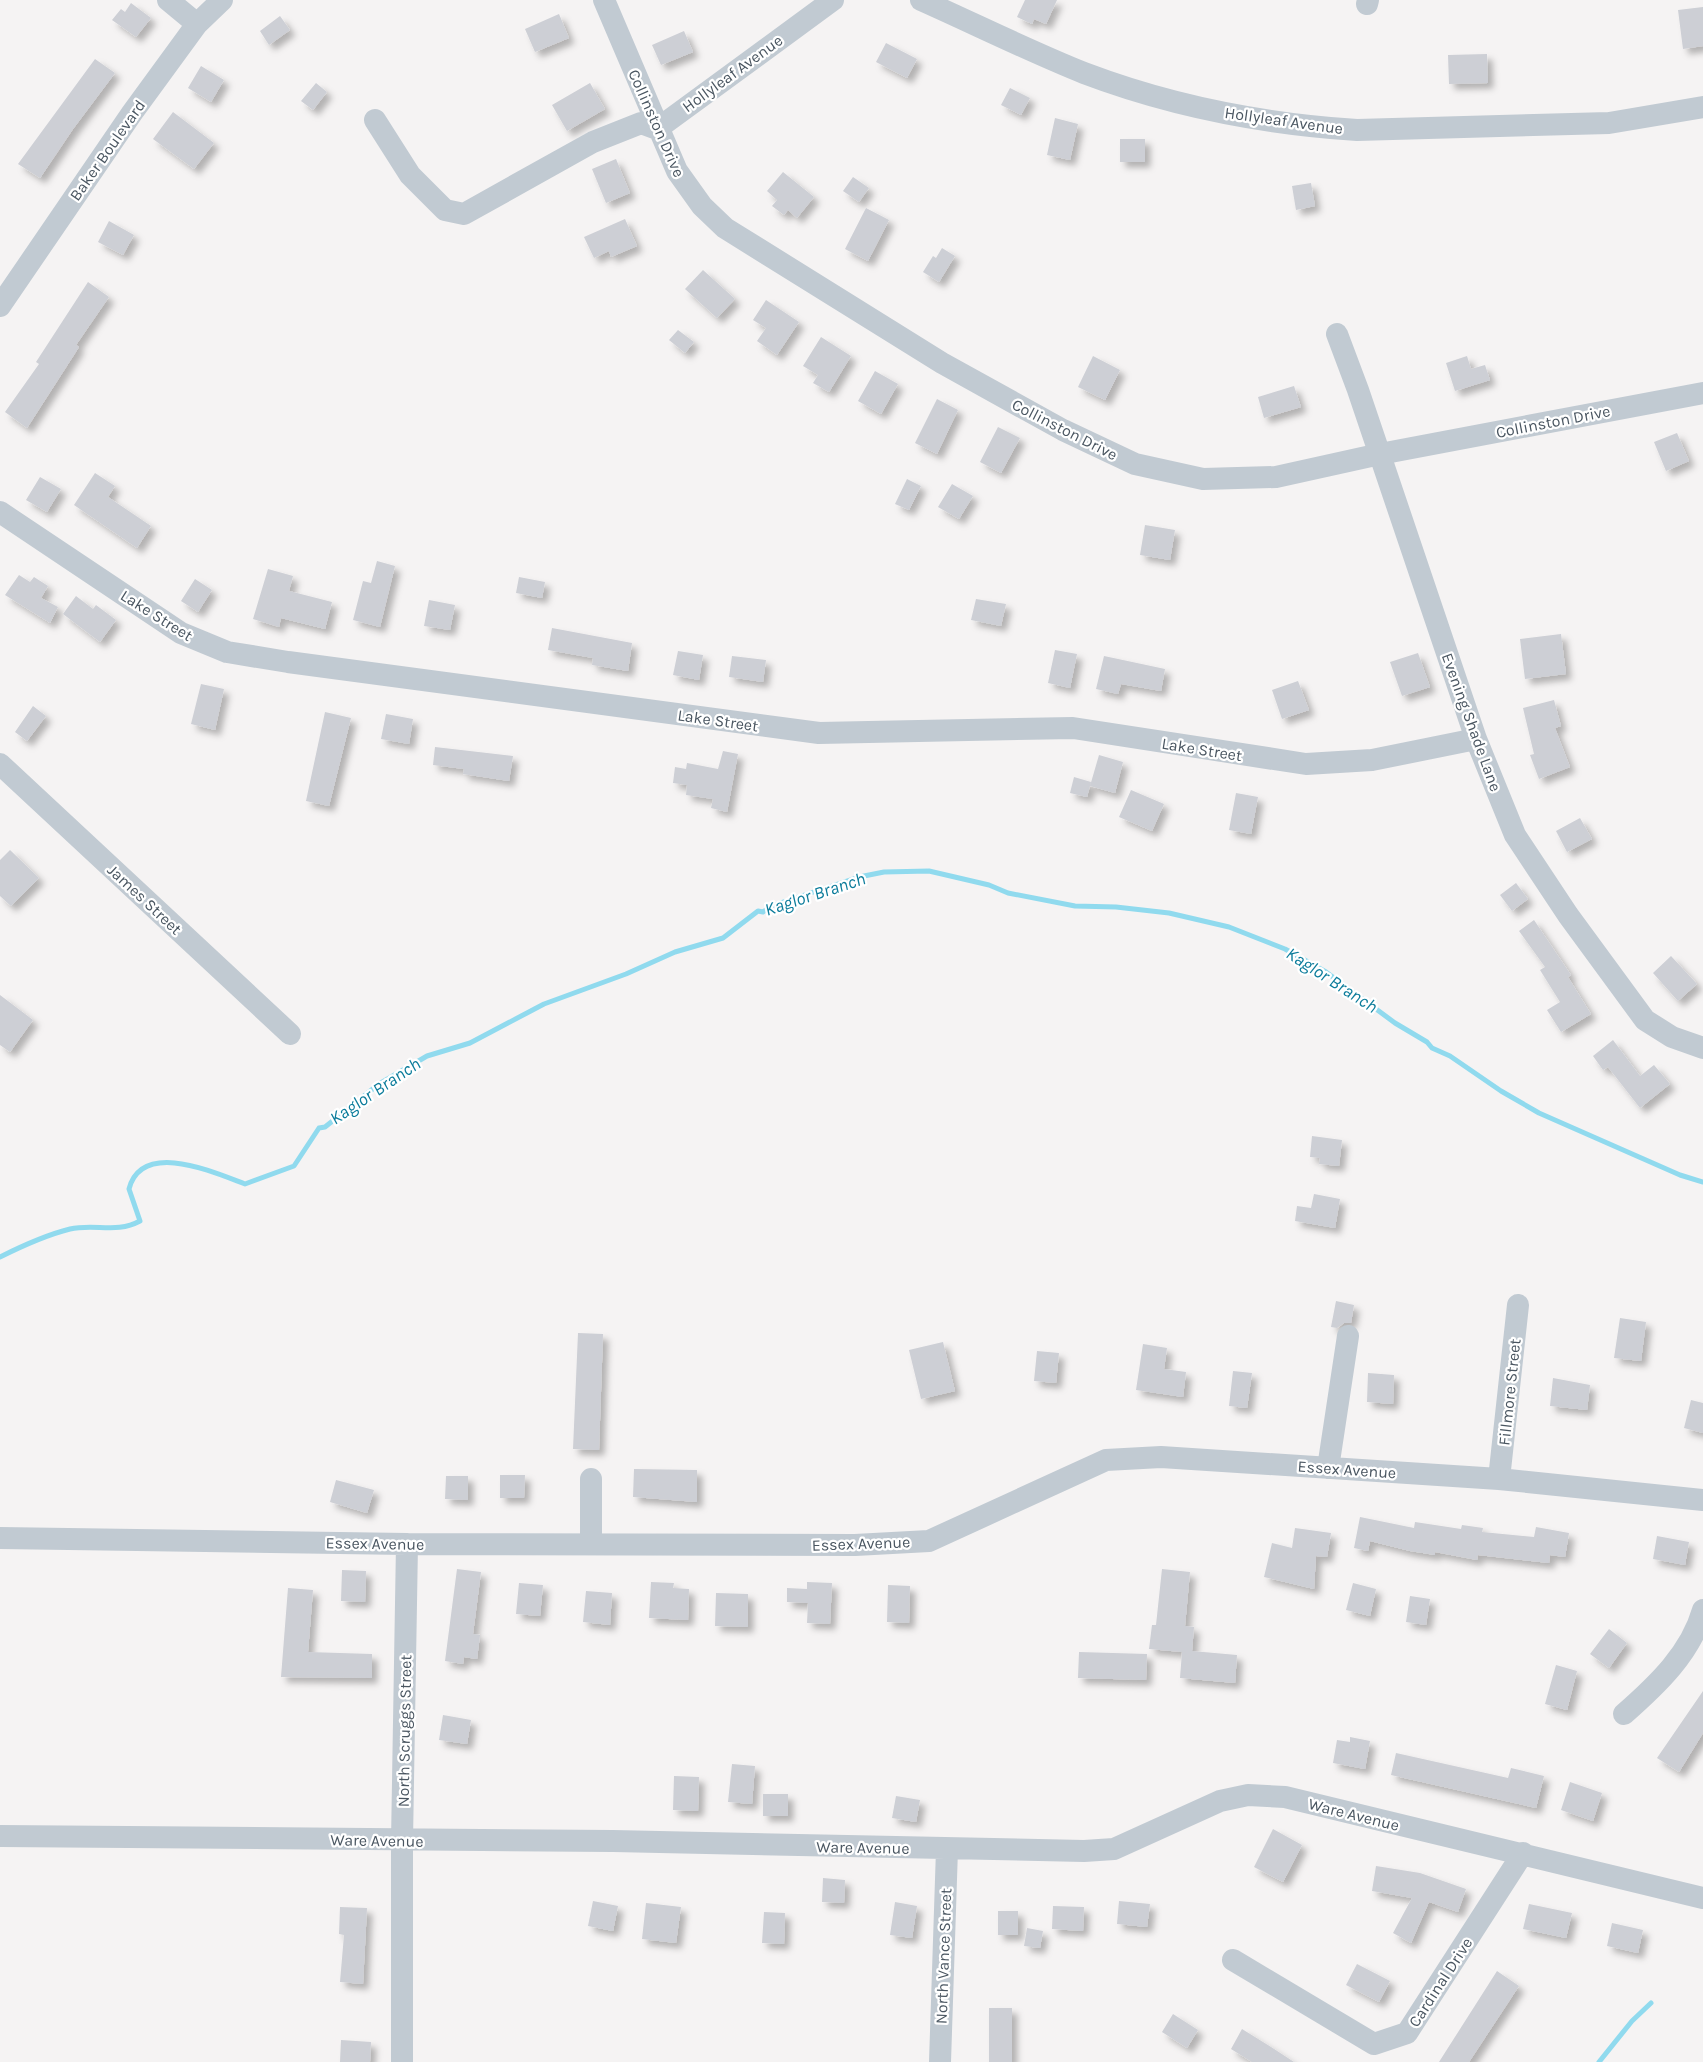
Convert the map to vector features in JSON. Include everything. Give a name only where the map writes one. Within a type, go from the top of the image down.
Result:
[{"type":"street","points":[[168,0],[197,24]]},
{"type":"street","name":"Baker Boulevard","points":[[0,306],[132,113],[197,24],[222,0]]},
{"type":"street","name":"Collinston Drive","points":[[604,0],[657,129],[683,183],[702,206],[738,239],[942,363],[1063,430],[1135,464],[1203,478],[1245,480],[1276,477],[1380,454],[1703,393]]},
{"type":"street","name":"Hollyleaf Avenue","points":[[657,129],[833,0]]},
{"type":"street","name":"Hollyleaf Avenue","points":[[921,0],[1084,73],[1223,113],[1315,127],[1357,130],[1609,123],[1703,107]]},
{"type":"street","points":[[375,120],[410,175],[446,210],[464,213],[619,130],[641,123],[657,129]]},
{"type":"street","name":"Evening Shade Lane","points":[[1337,334],[1476,739],[1515,836],[1617,984],[1645,1020],[1672,1037],[1703,1048]]},
{"type":"street","name":"Lake Street","points":[[0,512],[181,633],[227,652],[288,662],[819,733],[1073,728],[1306,764],[1372,760],[1476,739]]},
{"type":"street","name":"James Street","points":[[0,764],[290,1034]]},
{"type":"street","name":"Fillmore Street","points":[[1499,1479],[1518,1305]]},
{"type":"street","points":[[1328,1468],[1348,1335]]},
{"type":"street","name":"Essex Avenue","points":[[0,1538],[407,1544],[855,1545],[930,1541],[1106,1460],[1161,1457],[1499,1479],[1703,1500]]},
{"type":"street","points":[[591,1479],[591,1544]]},
{"type":"street","name":"North Scruggs Street","points":[[402,2062],[402,1840],[407,1544]]},
{"type":"street","points":[[1624,1714],[1650,1691],[1689,1645],[1703,1610]]},
{"type":"street","name":"Ware Avenue","points":[[0,1836],[614,1841],[947,1849],[1114,1849],[1220,1801],[1248,1795],[1285,1797],[1703,1898]]},
{"type":"street","name":"North Vance Street","points":[[940,2062],[947,1849]]},
{"type":"street","name":"Cardinal Drive","points":[[1233,1960],[1374,2044],[1407,2033],[1523,1853]]},
{"type":"building","points":[[1025,0],[1057,0],[1046,24],[1034,19],[1032,24],[1017,17]]},
{"type":"building","points":[[131,3],[151,18],[136,37],[112,20],[121,9],[125,12]]},
{"type":"building","points":[[1703,7],[1703,46],[1683,49],[1678,10]]},
{"type":"building","points":[[559,14],[569,38],[535,52],[525,29]]},
{"type":"building","points":[[280,16],[290,30],[269,45],[260,31]]},
{"type":"building","points":[[684,31],[693,52],[661,65],[652,45]]},
{"type":"building","points":[[886,43],[917,59],[907,78],[876,62]]},
{"type":"building","points":[[1487,54],[1488,83],[1449,84],[1448,55]]},
{"type":"building","points":[[95,59],[115,73],[40,178],[18,164]]},
{"type":"building","points":[[201,66],[224,80],[211,102],[188,88]]},
{"type":"building","points":[[316,83],[327,92],[313,110],[301,101]]},
{"type":"building","points":[[590,83],[605,109],[567,131],[552,105]]},
{"type":"building","points":[[1010,88],[1030,98],[1021,115],[1001,105]]},
{"type":"building","points":[[173,112],[214,143],[194,169],[153,139]]},
{"type":"building","points":[[1055,118],[1078,124],[1070,160],[1047,155]]},
{"type":"building","points":[[1120,139],[1145,139],[1145,162],[1120,162]]},
{"type":"building","points":[[616,159],[630,193],[606,203],[592,169]]},
{"type":"building","points":[[783,172],[814,197],[797,218],[788,210],[784,215],[772,206],[777,200],[767,191]]},
{"type":"building","points":[[853,177],[869,188],[859,202],[843,191]]},
{"type":"building","points":[[1311,183],[1315,206],[1296,210],[1292,186]]},
{"type":"building","points":[[866,208],[889,220],[868,261],[845,249]]},
{"type":"building","points":[[625,219],[637,246],[611,257],[609,251],[594,258],[584,237]]},
{"type":"building","points":[[109,221],[134,235],[123,255],[98,242]]},
{"type":"building","points":[[942,248],[955,256],[939,282],[923,272],[933,256],[936,258]]},
{"type":"building","points":[[703,270],[735,299],[717,318],[685,289]]},
{"type":"building","points":[[88,282],[109,297],[76,345],[79,347],[27,428],[5,412],[39,364],[36,362]]},
{"type":"building","points":[[766,300],[799,322],[777,355],[757,341],[766,328],[753,320]]},
{"type":"building","points":[[678,330],[694,342],[685,353],[669,340]]},
{"type":"building","points":[[821,337],[851,356],[829,392],[813,383],[818,375],[803,366]]},
{"type":"building","points":[[1093,356],[1120,370],[1105,400],[1078,387]]},
{"type":"building","points":[[1467,356],[1471,369],[1485,365],[1490,380],[1455,391],[1446,363]]},
{"type":"building","points":[[875,371],[898,384],[881,414],[858,401]]},
{"type":"building","points":[[1294,386],[1301,407],[1264,418],[1258,397]]},
{"type":"building","points":[[937,399],[958,410],[937,454],[915,443]]},
{"type":"building","points":[[998,427],[1020,438],[1001,473],[980,462]]},
{"type":"building","points":[[1677,433],[1689,461],[1666,471],[1654,442]]},
{"type":"building","points":[[95,473],[115,486],[108,497],[151,526],[137,548],[74,505]]},
{"type":"building","points":[[40,477],[61,489],[47,512],[26,500]]},
{"type":"building","points":[[907,479],[921,486],[909,510],[895,504]]},
{"type":"building","points":[[952,484],[973,496],[959,519],[938,507]]},
{"type":"building","points":[[1145,525],[1175,530],[1170,560],[1140,555]]},
{"type":"building","points":[[377,561],[395,566],[380,627],[353,620],[363,581],[371,583]]},
{"type":"building","points":[[268,569],[293,576],[289,591],[332,602],[325,629],[281,618],[279,627],[253,619]]},
{"type":"building","points":[[19,575],[30,582],[34,577],[48,586],[41,598],[58,607],[50,623],[5,595]]},
{"type":"building","points":[[519,577],[545,582],[542,598],[516,593]]},
{"type":"building","points":[[195,579],[212,590],[198,612],[181,601]]},
{"type":"building","points":[[76,596],[93,609],[96,605],[116,620],[100,642],[63,614]]},
{"type":"building","points":[[976,599],[1006,604],[1001,626],[971,620]]},
{"type":"building","points":[[429,600],[455,605],[450,630],[424,626]]},
{"type":"building","points":[[552,628],[632,643],[628,671],[592,665],[593,658],[548,650]]},
{"type":"building","points":[[1561,634],[1566,674],[1525,679],[1520,639]]},
{"type":"building","points":[[1055,650],[1077,654],[1070,688],[1048,683]]},
{"type":"building","points":[[678,651],[703,655],[699,680],[673,675]]},
{"type":"building","points":[[1418,653],[1430,687],[1402,696],[1390,662]]},
{"type":"building","points":[[732,656],[766,660],[763,682],[729,677]]},
{"type":"building","points":[[1104,656],[1165,669],[1161,691],[1121,684],[1118,694],[1096,689]]},
{"type":"building","points":[[1298,681],[1309,710],[1282,719],[1272,690]]},
{"type":"building","points":[[201,684],[224,689],[215,730],[191,724]]},
{"type":"building","points":[[1554,700],[1561,726],[1555,728],[1570,767],[1539,779],[1530,755],[1534,754],[1523,708]]},
{"type":"building","points":[[33,706],[46,716],[27,741],[15,732]]},
{"type":"building","points":[[325,712],[351,718],[329,806],[306,801]]},
{"type":"building","points":[[386,714],[413,719],[409,744],[381,739]]},
{"type":"building","points":[[435,747],[513,756],[509,781],[463,774],[464,769],[433,765]]},
{"type":"building","points":[[723,751],[738,754],[727,812],[711,808],[713,799],[686,795],[687,785],[673,783],[675,767],[686,769],[687,763],[718,769]]},
{"type":"building","points":[[1099,755],[1123,762],[1115,793],[1090,786]]},
{"type":"building","points":[[1074,777],[1091,782],[1087,797],[1070,793]]},
{"type":"building","points":[[1131,790],[1164,804],[1152,831],[1119,817]]},
{"type":"building","points":[[1236,793],[1258,797],[1251,834],[1229,830]]},
{"type":"building","points":[[1580,818],[1592,839],[1567,852],[1556,831]]},
{"type":"building","points":[[10,850],[39,878],[11,906],[0,896],[0,860]]},
{"type":"building","points":[[1516,883],[1528,899],[1512,911],[1500,895]]},
{"type":"building","points":[[1534,920],[1571,975],[1568,977],[1591,1014],[1561,1032],[1547,1010],[1560,1002],[1540,970],[1545,967],[1519,931]]},
{"type":"building","points":[[1671,956],[1697,984],[1678,1001],[1653,973]]},
{"type":"building","points":[[0,995],[33,1020],[10,1052],[0,1045]]},
{"type":"building","points":[[1613,1040],[1640,1076],[1654,1065],[1670,1084],[1640,1108],[1608,1067],[1603,1070],[1593,1056]]},
{"type":"building","points":[[1312,1136],[1342,1140],[1339,1166],[1319,1164],[1320,1158],[1310,1157]]},
{"type":"building","points":[[1314,1194],[1340,1199],[1335,1228],[1295,1221],[1297,1206],[1311,1208]]},
{"type":"building","points":[[1336,1301],[1354,1305],[1351,1323],[1344,1323],[1337,1328],[1331,1327]]},
{"type":"building","points":[[1620,1318],[1646,1322],[1641,1361],[1614,1358]]},
{"type":"building","points":[[578,1333],[603,1334],[599,1450],[573,1449]]},
{"type":"building","points":[[943,1342],[955,1391],[921,1399],[909,1350]]},
{"type":"building","points":[[1143,1344],[1167,1348],[1164,1369],[1186,1372],[1183,1397],[1136,1390]]},
{"type":"building","points":[[1037,1351],[1059,1353],[1056,1383],[1034,1381]]},
{"type":"building","points":[[1233,1371],[1252,1373],[1247,1408],[1229,1406]]},
{"type":"building","points":[[1368,1373],[1394,1375],[1393,1404],[1367,1402]]},
{"type":"building","points":[[1553,1378],[1590,1385],[1587,1410],[1550,1406]]},
{"type":"building","points":[[1691,1400],[1703,1403],[1703,1433],[1684,1428]]},
{"type":"building","points":[[634,1469],[697,1470],[697,1502],[633,1497]]},
{"type":"building","points":[[500,1475],[525,1475],[524,1498],[500,1498]]},
{"type":"building","points":[[446,1476],[468,1476],[468,1500],[445,1499]]},
{"type":"building","points":[[336,1480],[374,1490],[367,1513],[330,1502]]},
{"type":"building","points":[[1360,1517],[1414,1528],[1415,1522],[1461,1529],[1462,1525],[1483,1528],[1482,1532],[1534,1537],[1536,1527],[1569,1533],[1565,1557],[1550,1555],[1549,1563],[1478,1555],[1477,1560],[1435,1552],[1435,1555],[1410,1551],[1370,1541],[1368,1551],[1354,1548]]},
{"type":"building","points":[[1295,1528],[1331,1533],[1327,1557],[1316,1556],[1314,1589],[1264,1577],[1272,1543],[1292,1548]]},
{"type":"building","points":[[1657,1536],[1689,1542],[1685,1565],[1653,1559]]},
{"type":"building","points":[[457,1569],[481,1572],[473,1634],[480,1635],[477,1659],[464,1657],[463,1664],[445,1661]]},
{"type":"building","points":[[1162,1569],[1190,1572],[1185,1626],[1194,1627],[1192,1651],[1237,1655],[1235,1683],[1180,1678],[1182,1652],[1149,1649],[1152,1625],[1156,1625]]},
{"type":"building","points":[[342,1570],[366,1571],[365,1602],[341,1601]]},
{"type":"building","points":[[651,1582],[674,1583],[673,1588],[689,1589],[688,1620],[649,1618]]},
{"type":"building","points":[[807,1582],[832,1583],[830,1624],[807,1623],[808,1603],[787,1602],[787,1588],[807,1589]]},
{"type":"building","points":[[519,1583],[543,1585],[540,1616],[516,1614]]},
{"type":"building","points":[[1353,1583],[1376,1589],[1370,1616],[1346,1610]]},
{"type":"building","points":[[888,1585],[910,1586],[909,1623],[887,1622]]},
{"type":"building","points":[[288,1588],[313,1590],[308,1652],[372,1654],[372,1678],[281,1677]]},
{"type":"building","points":[[586,1591],[612,1593],[610,1625],[583,1622]]},
{"type":"building","points":[[716,1593],[748,1594],[748,1627],[715,1626]]},
{"type":"building","points":[[1410,1596],[1430,1599],[1426,1625],[1406,1622]]},
{"type":"building","points":[[1609,1629],[1627,1643],[1609,1668],[1590,1654]]},
{"type":"building","points":[[1079,1652],[1147,1654],[1146,1680],[1078,1678]]},
{"type":"building","points":[[1556,1665],[1577,1671],[1567,1710],[1545,1704]]},
{"type":"building","points":[[1703,1691],[1703,1733],[1679,1772],[1657,1758]]},
{"type":"building","points":[[443,1715],[471,1720],[467,1744],[439,1740]]},
{"type":"building","points":[[1350,1737],[1370,1741],[1365,1769],[1333,1763],[1337,1740],[1350,1742]]},
{"type":"building","points":[[1396,1753],[1508,1778],[1511,1768],[1544,1776],[1536,1808],[1391,1775]]},
{"type":"building","points":[[732,1764],[755,1766],[752,1804],[728,1802]]},
{"type":"building","points":[[674,1776],[699,1777],[698,1811],[673,1810]]},
{"type":"building","points":[[1570,1782],[1602,1793],[1593,1821],[1561,1810]]},
{"type":"building","points":[[763,1794],[788,1794],[788,1816],[763,1816]]},
{"type":"building","points":[[896,1796],[920,1800],[916,1822],[892,1818]]},
{"type":"building","points":[[1273,1829],[1302,1845],[1283,1882],[1254,1867]]},
{"type":"building","points":[[1376,1866],[1420,1873],[1466,1889],[1458,1912],[1429,1902],[1411,1943],[1393,1933],[1412,1898],[1372,1891]]},
{"type":"building","points":[[823,1878],[845,1880],[844,1903],[822,1902]]},
{"type":"building","points":[[593,1901],[618,1906],[613,1931],[588,1926]]},
{"type":"building","points":[[1119,1901],[1150,1904],[1147,1927],[1117,1924]]},
{"type":"building","points":[[895,1902],[917,1906],[912,1938],[890,1935]]},
{"type":"building","points":[[646,1903],[681,1907],[676,1943],[642,1939]]},
{"type":"building","points":[[1529,1904],[1572,1913],[1566,1938],[1523,1929]]},
{"type":"building","points":[[1053,1906],[1084,1907],[1083,1931],[1052,1929]]},
{"type":"building","points":[[340,1907],[367,1908],[363,1984],[340,1982],[344,1935],[339,1934]]},
{"type":"building","points":[[998,1911],[1018,1911],[1018,1935],[998,1935]]},
{"type":"building","points":[[764,1912],[785,1913],[784,1944],[762,1943]]},
{"type":"building","points":[[1612,1923],[1643,1930],[1638,1953],[1607,1946]]},
{"type":"building","points":[[1027,1928],[1043,1931],[1040,1948],[1024,1946]]},
{"type":"building","points":[[1357,1964],[1390,1981],[1379,2002],[1346,1985]]},
{"type":"building","points":[[1497,1971],[1519,1986],[1469,2062],[1439,2062]]},
{"type":"building","points":[[989,2008],[1012,2008],[1012,2062],[989,2062]]},
{"type":"building","points":[[1173,2014],[1198,2030],[1187,2048],[1162,2032]]},
{"type":"building","points":[[1242,2029],[1294,2062],[1252,2062],[1231,2049]]},
{"type":"building","points":[[341,2040],[371,2042],[370,2062],[340,2062]]},
{"type":"waterway","name":"Kaglor Branch","points":[[0,1257],[34,1241],[70,1229],[114,1228],[140,1221],[129,1189],[136,1174],[148,1166],[163,1163],[198,1167],[245,1184],[294,1166],[319,1128],[325,1127],[379,1084],[427,1056],[470,1043],[544,1004],[626,974],[675,952],[723,938],[758,911],[763,912],[771,906],[859,877],[884,872],[929,871],[989,885],[1008,893],[1075,906],[1116,907],[1169,913],[1229,927],[1285,949],[1326,972],[1395,1023],[1427,1042],[1432,1048],[1450,1056],[1501,1091],[1539,1113],[1680,1175],[1703,1182]]},
{"type":"waterway","points":[[1599,2062],[1632,2021],[1651,2003]]}]
